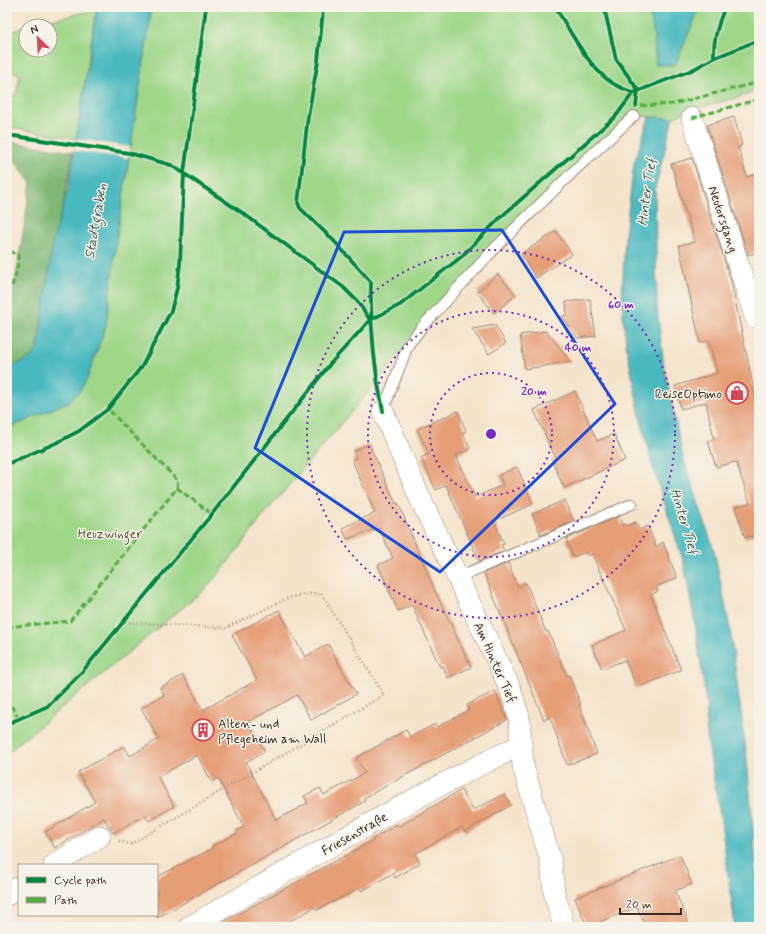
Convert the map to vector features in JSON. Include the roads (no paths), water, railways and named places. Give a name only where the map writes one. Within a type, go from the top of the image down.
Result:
[{"type":"street","name":"Neutorsgang","points":[[692,118],[755,317],[759,317]]},
{"type":"street","name":"Am Hinter Tief","points":[[383,411],[419,496],[510,688],[519,717],[523,766],[549,854],[554,892],[564,927]]},
{"type":"street","name":"Friesenstraße","points":[[189,927],[388,814],[477,766],[522,745]]},
{"type":"street","points":[[56,864],[100,836]]},
{"type":"street","points":[[7,895],[18,888]]},
{"type":"lane","points":[[383,411],[408,345],[422,327],[497,246],[579,166],[634,116]]},
{"type":"lane","points":[[458,577],[632,504]]},
{"type":"water","name":"Stadtgraben","points":[[97,7],[152,7],[115,249],[106,325],[87,379],[80,391],[70,401],[7,429],[7,369],[30,358],[38,348],[53,240],[68,190]]},
{"type":"water","points":[[648,7],[700,7],[675,65],[656,65],[653,27]]},
{"type":"water","name":"Hinter Tief","points":[[649,117],[673,118],[655,189],[657,308],[664,367],[683,457],[714,550],[730,629],[747,759],[757,876],[759,927],[735,927],[722,828],[708,743],[706,727],[707,708],[696,630],[684,564],[652,464],[641,421],[627,350],[622,300],[625,235],[634,164]]},
{"type":"place","name":"ReiseOptimo","points":[[737,393]]},
{"type":"place","name":"Alten- und Pflegeheim am Wall","points":[[203,730]]},
{"type":"park label","name":"Heuzwinger","points":[[110,533]]}]
